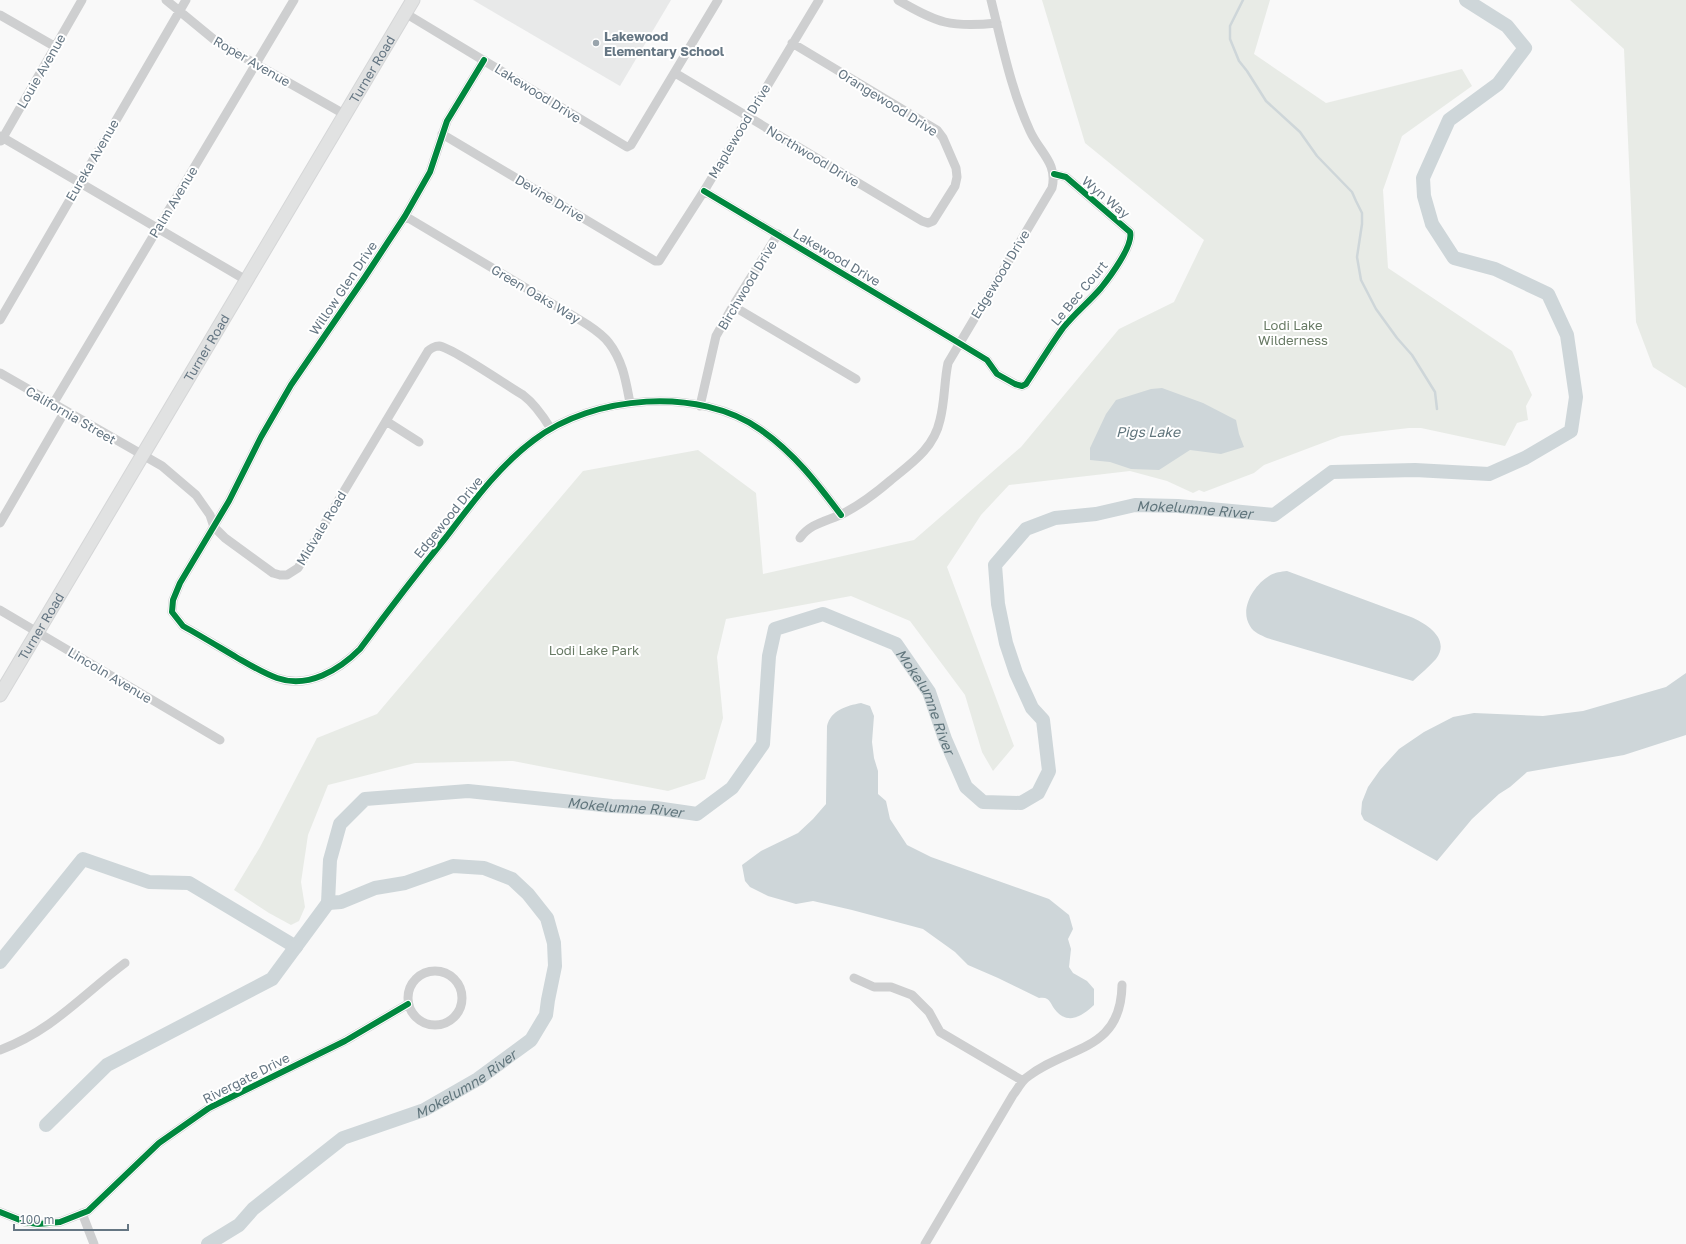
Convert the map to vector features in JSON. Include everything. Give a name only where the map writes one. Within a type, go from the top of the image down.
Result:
[{"type":"main road","name":"Turner Road","points":[[0,695],[413,0]]},
{"type":"street","name":"Louie Avenue","points":[[1,138],[82,0]]},
{"type":"street","name":"Roper Avenue","points":[[166,0],[217,42],[344,114]]},
{"type":"street","name":"Eureka Avenue","points":[[0,320],[79,181],[186,0]]},
{"type":"street","name":"Palm Avenue","points":[[53,404],[294,0]]},
{"type":"street","points":[[675,73],[718,0]]},
{"type":"street","name":"Maplewood Drive","points":[[658,261],[661,259],[704,190],[819,0]]},
{"type":"street","points":[[898,0],[938,21],[970,26],[997,23]]},
{"type":"street","points":[[991,0],[1019,103],[1030,132],[1052,167],[1054,174]]},
{"type":"street","name":"Lakewood Drive","points":[[405,13],[627,147],[631,145],[675,73]]},
{"type":"street","points":[[0,15],[54,46]]},
{"type":"street","name":"Orangewood Drive","points":[[792,43],[937,130],[943,138],[956,168],[957,177],[954,186],[931,222]]},
{"type":"street","name":"Willow Glen Drive","points":[[214,527],[229,501],[261,437],[291,385],[405,216],[430,172],[442,134],[448,121],[484,60]]},
{"type":"street","name":"Northwood Drive","points":[[675,73],[922,221],[931,222]]},
{"type":"street","name":"Devine Drive","points":[[442,134],[658,261]]},
{"type":"street","points":[[1,138],[79,181],[246,280]]},
{"type":"street","name":"Wyn Way","points":[[1054,174],[1066,177],[1130,232],[1131,236],[1128,246]]},
{"type":"street","name":"Edgewood Drive","points":[[800,538],[805,531],[812,526],[841,515],[862,503],[918,459],[927,448],[935,436],[940,421],[944,381],[948,363],[1052,188],[1054,174]]},
{"type":"street","name":"Lakewood Drive","points":[[704,190],[959,343]]},
{"type":"street","name":"Green Oaks Way","points":[[405,216],[592,328],[608,341],[617,354],[623,369],[630,403]]},
{"type":"street","name":"Birchwood Drive","points":[[700,406],[716,336],[732,306],[778,234]]},
{"type":"street","name":"Le Bec Court","points":[[959,343],[987,360],[997,374],[1015,384],[1022,386],[1026,384],[1063,329],[1112,274],[1128,246]]},
{"type":"street","points":[[732,306],[856,380]]},
{"type":"street","name":"Midvale Road","points":[[214,527],[225,538],[273,573],[280,575],[293,572],[298,568],[431,348],[439,346],[453,352],[527,398],[539,410],[551,429]]},
{"type":"street","name":"California Street","points":[[0,373],[143,456]]},
{"type":"street","name":"Edgewood Drive","points":[[214,527],[180,583],[173,600],[172,612],[183,626],[256,668],[278,678],[289,680],[319,677],[328,674],[348,661],[360,649],[480,493],[518,454],[534,440],[551,429],[574,418],[607,407],[630,403],[662,402],[717,409],[737,416],[760,429],[783,446],[812,476],[841,515]]},
{"type":"street","points":[[0,523],[65,411]]},
{"type":"street","points":[[386,421],[419,442]]},
{"type":"street","points":[[143,456],[162,466],[196,495],[210,515],[214,527]]},
{"type":"street","name":"Lincoln Avenue","points":[[0,610],[220,740]]},
{"type":"street","points":[[0,1050],[21,1042],[50,1025],[125,963]]},
{"type":"street","points":[[442,971],[451,976],[457,983],[461,992],[461,1003],[457,1013],[450,1020],[439,1024],[428,1024],[418,1020],[412,1013],[408,1004],[407,996],[409,988],[414,979],[422,973],[442,971]]},
{"type":"street","points":[[854,978],[874,987],[891,987],[912,995],[929,1012],[940,1032],[1023,1081]]},
{"type":"street","points":[[925,1244],[1013,1095],[1025,1078],[1057,1060],[1099,1040],[1109,1029],[1117,1015],[1122,1000],[1122,985]]},
{"type":"street","name":"Rivergate Drive","points":[[0,1212],[25,1222],[38,1224],[60,1222],[88,1211],[159,1143],[209,1108],[345,1041],[408,1004]]},
{"type":"street","points":[[82,1213],[94,1244]]},
{"type":"shaded area","name":"Lakewood Elementary School","points":[[473,0],[671,0],[620,86]]},
{"type":"green space","name":"Lodi Lake Park","points":[[1042,0],[1270,0],[1254,54],[1326,103],[1462,69],[1472,86],[1402,136],[1383,190],[1388,268],[1512,351],[1532,395],[1526,406],[1528,420],[1517,423],[1505,446],[1421,428],[1409,428],[1341,436],[1264,465],[1254,473],[1204,492],[1199,490],[1193,493],[1167,481],[1130,471],[1009,485],[981,515],[947,567],[1014,746],[993,771],[982,752],[965,695],[910,621],[851,596],[726,619],[717,657],[723,718],[705,779],[668,791],[513,761],[415,763],[328,785],[308,835],[301,882],[305,907],[299,921],[291,925],[269,913],[234,890],[260,847],[317,738],[377,714],[583,471],[698,450],[756,493],[763,574],[914,540],[1021,447],[1119,329],[1174,302],[1204,240],[1085,143]]},
{"type":"green space","points":[[1570,0],[1686,0],[1686,388],[1653,367],[1636,322],[1624,49]]},
{"type":"water","name":"Pigs Lake","points":[[1162,388],[1203,403],[1236,420],[1244,447],[1221,454],[1190,450],[1159,470],[1131,469],[1110,462],[1090,460],[1090,448],[1106,414],[1116,400],[1151,389]]},
{"type":"water","points":[[1287,571],[1411,617],[1430,628],[1435,633],[1441,645],[1440,652],[1436,659],[1413,681],[1267,638],[1258,634],[1250,626],[1246,612],[1247,605],[1253,591],[1269,576],[1278,572]]},
{"type":"water","points":[[1686,673],[1686,735],[1624,755],[1527,772],[1510,787],[1499,794],[1472,819],[1437,861],[1364,820],[1361,814],[1362,802],[1368,787],[1380,770],[1399,749],[1424,732],[1453,717],[1474,713],[1543,716],[1583,711],[1666,687]]},
{"type":"water","points":[[861,703],[870,706],[874,716],[872,742],[874,758],[878,771],[878,794],[886,801],[890,819],[907,845],[931,857],[1049,899],[1069,915],[1073,929],[1068,939],[1071,949],[1069,967],[1073,973],[1087,981],[1094,989],[1094,1005],[1081,1015],[1072,1018],[1062,1016],[1046,998],[1039,998],[968,965],[955,952],[923,929],[813,901],[796,904],[768,896],[750,887],[745,881],[742,865],[761,851],[798,833],[826,804],[827,726],[832,716],[836,712],[845,707]]},
{"type":"waterway","points":[[1243,0],[1230,26],[1230,39],[1239,61],[1266,101],[1300,132],[1317,156],[1352,192],[1362,213],[1362,224],[1357,257],[1361,280],[1376,309],[1397,338],[1412,355],[1435,392],[1437,409]]},
{"type":"waterway","name":"Mokelumne River","points":[[208,1244],[239,1225],[253,1209],[343,1138],[424,1110],[478,1079],[531,1040],[546,1015],[555,966],[554,943],[547,918],[528,894],[512,879],[484,868],[453,866],[405,883],[375,888],[341,902],[328,903],[330,860],[340,824],[365,799],[468,791],[612,806],[656,808],[697,814],[732,788],[763,744],[769,656],[775,629],[823,614],[896,644],[929,692],[945,739],[966,787],[983,802],[1021,803],[1038,793],[1049,771],[1043,720],[1032,708],[1016,673],[1006,643],[998,604],[995,565],[1026,529],[1055,518],[1096,514],[1135,505],[1178,506],[1274,515],[1332,472],[1415,470],[1489,474],[1525,458],[1571,431],[1576,397],[1567,335],[1548,294],[1495,269],[1454,258],[1432,224],[1424,196],[1423,178],[1449,120],[1498,84],[1525,48],[1507,26],[1466,0]]},
{"type":"waterway","points":[[0,962],[83,859],[149,882],[189,883],[296,947]]},
{"type":"waterway","points":[[46,1125],[107,1065],[272,979],[328,903]]},
{"type":"cycle path","points":[[484,60],[447,121],[430,172],[405,216],[291,385],[261,437],[229,501],[180,583],[173,600],[172,612],[183,626],[251,666],[272,676],[289,681],[300,681],[322,676],[343,664],[360,649],[477,498],[509,461],[534,440],[558,425],[586,413],[615,405],[646,402],[677,402],[708,407],[736,416],[761,430],[784,448],[814,480],[841,515]]},
{"type":"cycle path","points":[[704,191],[987,360],[997,374],[1015,384],[1022,386],[1026,384],[1063,328],[1101,288],[1125,253],[1130,238],[1130,232],[1066,177],[1054,174]]},
{"type":"cycle path","points":[[0,1212],[25,1222],[38,1224],[60,1222],[88,1211],[159,1143],[209,1108],[345,1041],[408,1004]]},
{"type":"place","name":"Lakewood Elementary School","points":[[596,43]]},
{"type":"park label","name":"Lodi Lake Wilderness","points":[[1293,332]]}]
